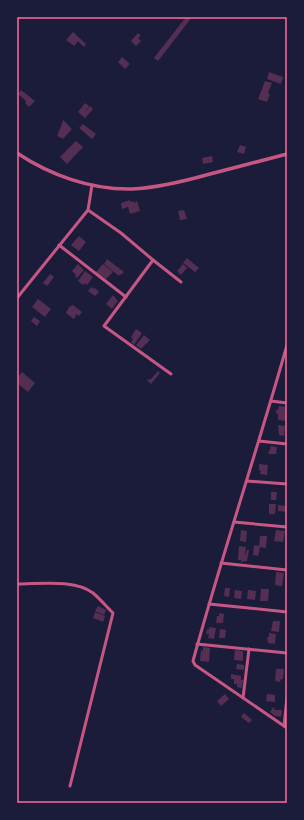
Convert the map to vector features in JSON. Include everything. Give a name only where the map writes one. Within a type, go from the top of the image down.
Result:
[{"type":"street","points":[[17,153],[49,172],[92,185],[131,189],[158,186],[188,180],[287,154]]},
{"type":"street","points":[[17,298],[88,210],[92,185]]},
{"type":"street","points":[[88,210],[121,233],[181,282]]},
{"type":"street","points":[[59,245],[126,298]]},
{"type":"street","points":[[153,260],[104,326],[171,374]]},
{"type":"street","points":[[286,727],[195,665],[193,661],[208,604],[260,441],[287,345]]},
{"type":"street","points":[[271,401],[287,403]]},
{"type":"street","points":[[260,441],[287,444]]},
{"type":"street","points":[[247,481],[287,484]]},
{"type":"street","points":[[234,522],[287,527]]},
{"type":"street","points":[[221,563],[287,570]]},
{"type":"street","points":[[17,584],[69,584],[82,587],[93,593],[113,612],[70,786]]},
{"type":"street","points":[[208,604],[287,612]]},
{"type":"street","points":[[197,644],[287,653]]},
{"type":"street","points":[[243,698],[250,649]]},
{"type":"street","points":[[286,727],[287,698]]},
{"type":"building","points":[[186,17],[192,17],[158,61],[154,58]]},
{"type":"building","points":[[73,32],[86,44],[84,47],[78,41],[74,46],[66,40]]},
{"type":"building","points":[[138,33],[141,36],[138,38],[141,41],[136,46],[131,41]]},
{"type":"building","points":[[122,57],[130,64],[125,69],[118,62]]},
{"type":"building","points":[[269,72],[283,77],[281,84],[267,79]]},
{"type":"building","points":[[265,81],[272,83],[268,93],[270,94],[267,102],[258,99]]},
{"type":"building","points":[[21,90],[35,101],[29,107],[25,103],[26,101],[18,94]]},
{"type":"building","points":[[85,103],[89,106],[84,113],[90,106],[93,109],[85,118],[78,112]]},
{"type":"building","points":[[63,120],[72,129],[63,139],[57,135]]},
{"type":"building","points":[[83,124],[96,134],[92,139],[79,128]]},
{"type":"building","points":[[76,141],[83,147],[67,164],[60,157]]},
{"type":"building","points":[[240,145],[246,147],[244,154],[237,152]]},
{"type":"building","points":[[212,156],[213,162],[203,164],[202,158]]},
{"type":"building","points":[[130,200],[130,202],[133,201],[134,203],[137,201],[140,211],[130,214],[128,207],[122,209],[121,203]]},
{"type":"building","points":[[184,210],[187,219],[180,220],[178,211]]},
{"type":"building","points":[[79,236],[86,242],[79,251],[71,245]]},
{"type":"building","points":[[187,258],[199,268],[195,272],[183,263]]},
{"type":"building","points":[[107,259],[124,272],[119,276],[104,264]]},
{"type":"building","points":[[78,264],[84,270],[77,278],[72,271]]},
{"type":"building","points":[[103,264],[113,272],[106,279],[96,272]]},
{"type":"building","points":[[183,264],[187,268],[181,275],[177,271]]},
{"type":"building","points":[[85,271],[93,277],[87,285],[85,283],[83,285],[78,281]]},
{"type":"building","points":[[50,274],[54,277],[47,286],[43,283]]},
{"type":"building","points":[[91,287],[94,289],[95,288],[99,292],[95,296],[88,291]]},
{"type":"building","points":[[113,295],[118,301],[112,309],[106,304]]},
{"type":"building","points":[[38,299],[51,309],[45,317],[32,307]]},
{"type":"building","points":[[73,305],[82,312],[79,316],[76,314],[74,319],[66,313],[69,307]]},
{"type":"building","points":[[34,317],[40,321],[37,326],[31,321]]},
{"type":"building","points":[[136,329],[142,333],[134,345],[131,342],[133,339],[131,337]]},
{"type":"building","points":[[144,335],[150,340],[141,349],[136,345]]},
{"type":"building","points":[[158,371],[160,373],[151,384],[147,380],[150,380]]},
{"type":"building","points":[[22,372],[35,383],[28,392],[17,383],[17,378]]},
{"type":"building","points":[[279,406],[287,407],[287,421],[278,420],[276,410],[278,410]]},
{"type":"building","points":[[278,425],[285,426],[284,436],[279,435]]},
{"type":"building","points":[[271,446],[277,447],[276,454],[268,454]]},
{"type":"building","points":[[259,464],[268,465],[267,475],[260,474],[261,471],[259,470]]},
{"type":"building","points":[[271,492],[277,492],[276,500],[271,500]]},
{"type":"building","points":[[269,504],[276,504],[275,514],[269,514]]},
{"type":"building","points":[[278,505],[287,506],[287,512],[278,511]]},
{"type":"building","points":[[241,530],[247,531],[246,542],[240,541]]},
{"type":"building","points":[[276,530],[285,531],[283,542],[274,541]]},
{"type":"building","points":[[260,536],[267,536],[266,548],[260,547],[258,556],[253,555],[254,545],[259,546]]},
{"type":"building","points":[[239,546],[246,547],[245,557],[247,550],[249,550],[247,561],[241,562],[241,560],[238,560]]},
{"type":"building","points":[[276,572],[284,573],[282,586],[275,585]]},
{"type":"building","points":[[225,588],[230,588],[229,597],[224,596]]},
{"type":"building","points":[[261,589],[269,589],[268,601],[260,601]]},
{"type":"building","points":[[235,590],[242,591],[241,599],[234,598]]},
{"type":"building","points":[[248,590],[256,591],[255,600],[247,599]]},
{"type":"building","points":[[98,606],[106,610],[104,615],[95,611]]},
{"type":"building","points":[[95,612],[105,616],[103,622],[93,618]]},
{"type":"building","points":[[219,613],[224,614],[223,623],[216,623]]},
{"type":"building","points":[[273,621],[280,621],[279,632],[271,631]]},
{"type":"building","points":[[209,627],[216,628],[214,639],[208,638],[209,634],[206,634]]},
{"type":"building","points":[[220,629],[226,630],[225,638],[219,638]]},
{"type":"building","points":[[269,633],[276,634],[275,644],[268,643],[267,637],[269,637]]},
{"type":"building","points":[[203,647],[210,648],[209,662],[200,661],[201,650],[203,651]]},
{"type":"building","points":[[235,650],[243,651],[243,661],[234,660]]},
{"type":"building","points":[[237,664],[244,665],[244,670],[236,669]]},
{"type":"building","points":[[276,669],[284,669],[283,679],[281,679],[280,682],[275,681]]},
{"type":"building","points":[[231,674],[241,676],[241,680],[243,680],[242,688],[237,687],[237,684],[234,684],[234,679],[231,679]]},
{"type":"building","points":[[225,694],[229,699],[221,706],[217,701]]},
{"type":"building","points":[[267,694],[275,695],[275,702],[266,701]]},
{"type":"building","points":[[273,707],[275,710],[282,710],[281,717],[275,716],[270,712]]},
{"type":"building","points":[[244,713],[252,720],[249,723],[241,717]]}]
